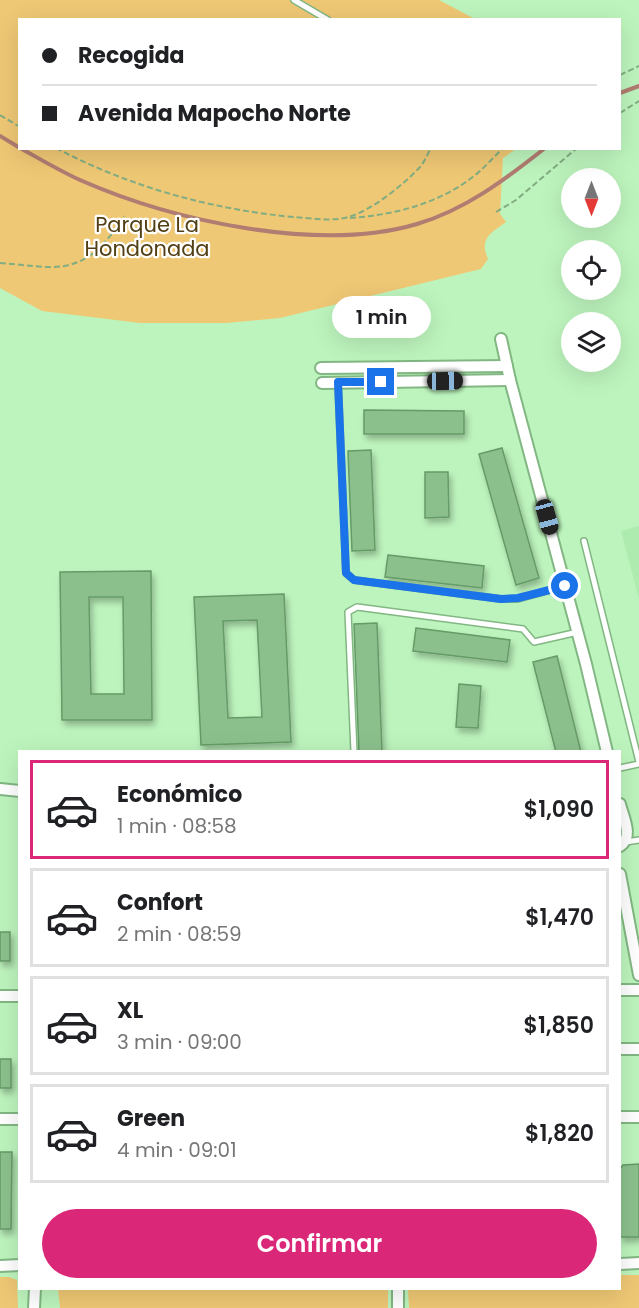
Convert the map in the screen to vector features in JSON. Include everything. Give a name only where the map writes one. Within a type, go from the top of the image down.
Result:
[{"type":"street","points":[[501,339],[607,750]]},
{"type":"street","points":[[321,368],[507,366]]},
{"type":"street","points":[[338,368],[338,382]]},
{"type":"street","points":[[322,383],[510,380]]},
{"type":"street","points":[[0,789],[18,791]]},
{"type":"street","points":[[621,808],[628,837],[623,844]]},
{"type":"street","points":[[621,879],[639,975]]},
{"type":"street","points":[[621,990],[639,990]]},
{"type":"street","points":[[0,996],[18,996]]},
{"type":"street","points":[[621,1049],[639,1049]]},
{"type":"street","points":[[621,1117],[639,1117]]},
{"type":"street","points":[[0,1119],[18,1119]]},
{"type":"street","points":[[621,1264],[639,1263]]},
{"type":"street","points":[[0,1266],[18,1266]]},
{"type":"street","points":[[34,1290],[34,1308]]},
{"type":"street","points":[[398,1290],[398,1308]]},
{"type":"lane","points":[[294,0],[325,18]]},
{"type":"lane","points":[[338,382],[346,573],[354,580],[501,599],[518,598],[565,586]]},
{"type":"lane","points":[[584,542],[639,763],[621,768]]},
{"type":"lane","points":[[354,750],[348,612],[357,607],[523,628],[534,642],[578,632]]},
{"type":"lane","points":[[623,844],[639,840]]},
{"type":"path","points":[[621,75],[639,66]]},
{"type":"path","points":[[621,112],[639,101]]},
{"type":"path","points":[[0,115],[18,126]]},
{"type":"path","points":[[60,150],[133,183],[195,201],[261,214],[320,219],[377,216],[412,208],[452,191],[479,172],[502,150]]},
{"type":"path","points":[[347,218],[363,211],[401,186],[421,166],[430,150]]},
{"type":"path","points":[[496,212],[516,200],[575,150]]},
{"type":"path","points":[[0,263],[52,267],[90,256],[106,243],[124,216]]},
{"type":"shaded area","points":[[639,526],[639,599],[621,531]]},
{"type":"green space","name":"Parque La Hondonada","points":[[0,0],[439,0],[473,18],[18,18],[18,150],[515,150],[503,158],[500,214],[506,222],[488,237],[485,246],[488,259],[481,269],[280,318],[226,323],[140,323],[42,311],[0,288]]},
{"type":"green space","points":[[621,1275],[639,1275],[639,1308],[409,1308],[408,1290],[621,1290]]},
{"type":"green space","points":[[0,1277],[17,1280],[18,1308],[0,1308]]},
{"type":"green space","points":[[58,1290],[388,1290],[388,1308],[60,1308]]},
{"type":"building","points":[[364,410],[464,411],[464,434],[364,434]]},
{"type":"building","points":[[502,448],[539,578],[516,585],[479,454]]},
{"type":"building","points":[[371,450],[375,550],[352,551],[348,451]]},
{"type":"building","points":[[425,472],[448,472],[449,517],[425,518]]},
{"type":"building","points":[[388,555],[484,566],[482,588],[385,577]]},
{"type":"building","points":[[151,571],[152,720],[62,720],[60,572]],"holes":[[[89,597],[123,597],[124,694],[91,694]]]},
{"type":"building","points":[[284,594],[291,742],[201,745],[194,597]],"holes":[[[257,620],[262,717],[228,718],[223,621]]]},
{"type":"building","points":[[377,623],[382,750],[359,750],[354,624]]},
{"type":"building","points":[[416,628],[510,640],[507,662],[413,651]]},
{"type":"building","points":[[557,656],[580,750],[555,750],[533,662]]},
{"type":"building","points":[[459,684],[481,686],[478,728],[456,727]]},
{"type":"building","points":[[0,932],[10,932],[10,961],[0,961]]},
{"type":"building","points":[[0,1059],[11,1059],[11,1088],[0,1088]]},
{"type":"building","points":[[0,1152],[12,1152],[11,1229],[0,1229]]},
{"type":"building","points":[[639,1164],[639,1237],[621,1237],[621,1168],[623,1165]]},
{"type":"waterway","points":[[621,93],[639,86]]},
{"type":"waterway","points":[[0,136],[18,147]]},
{"type":"waterway","points":[[24,150],[80,180],[117,195],[202,220],[292,234],[336,235],[378,232],[417,224],[452,211],[484,192],[542,150]]},
{"type":"route","points":[[381,382],[338,382],[346,573],[354,580],[501,599],[518,598],[565,586]]}]
